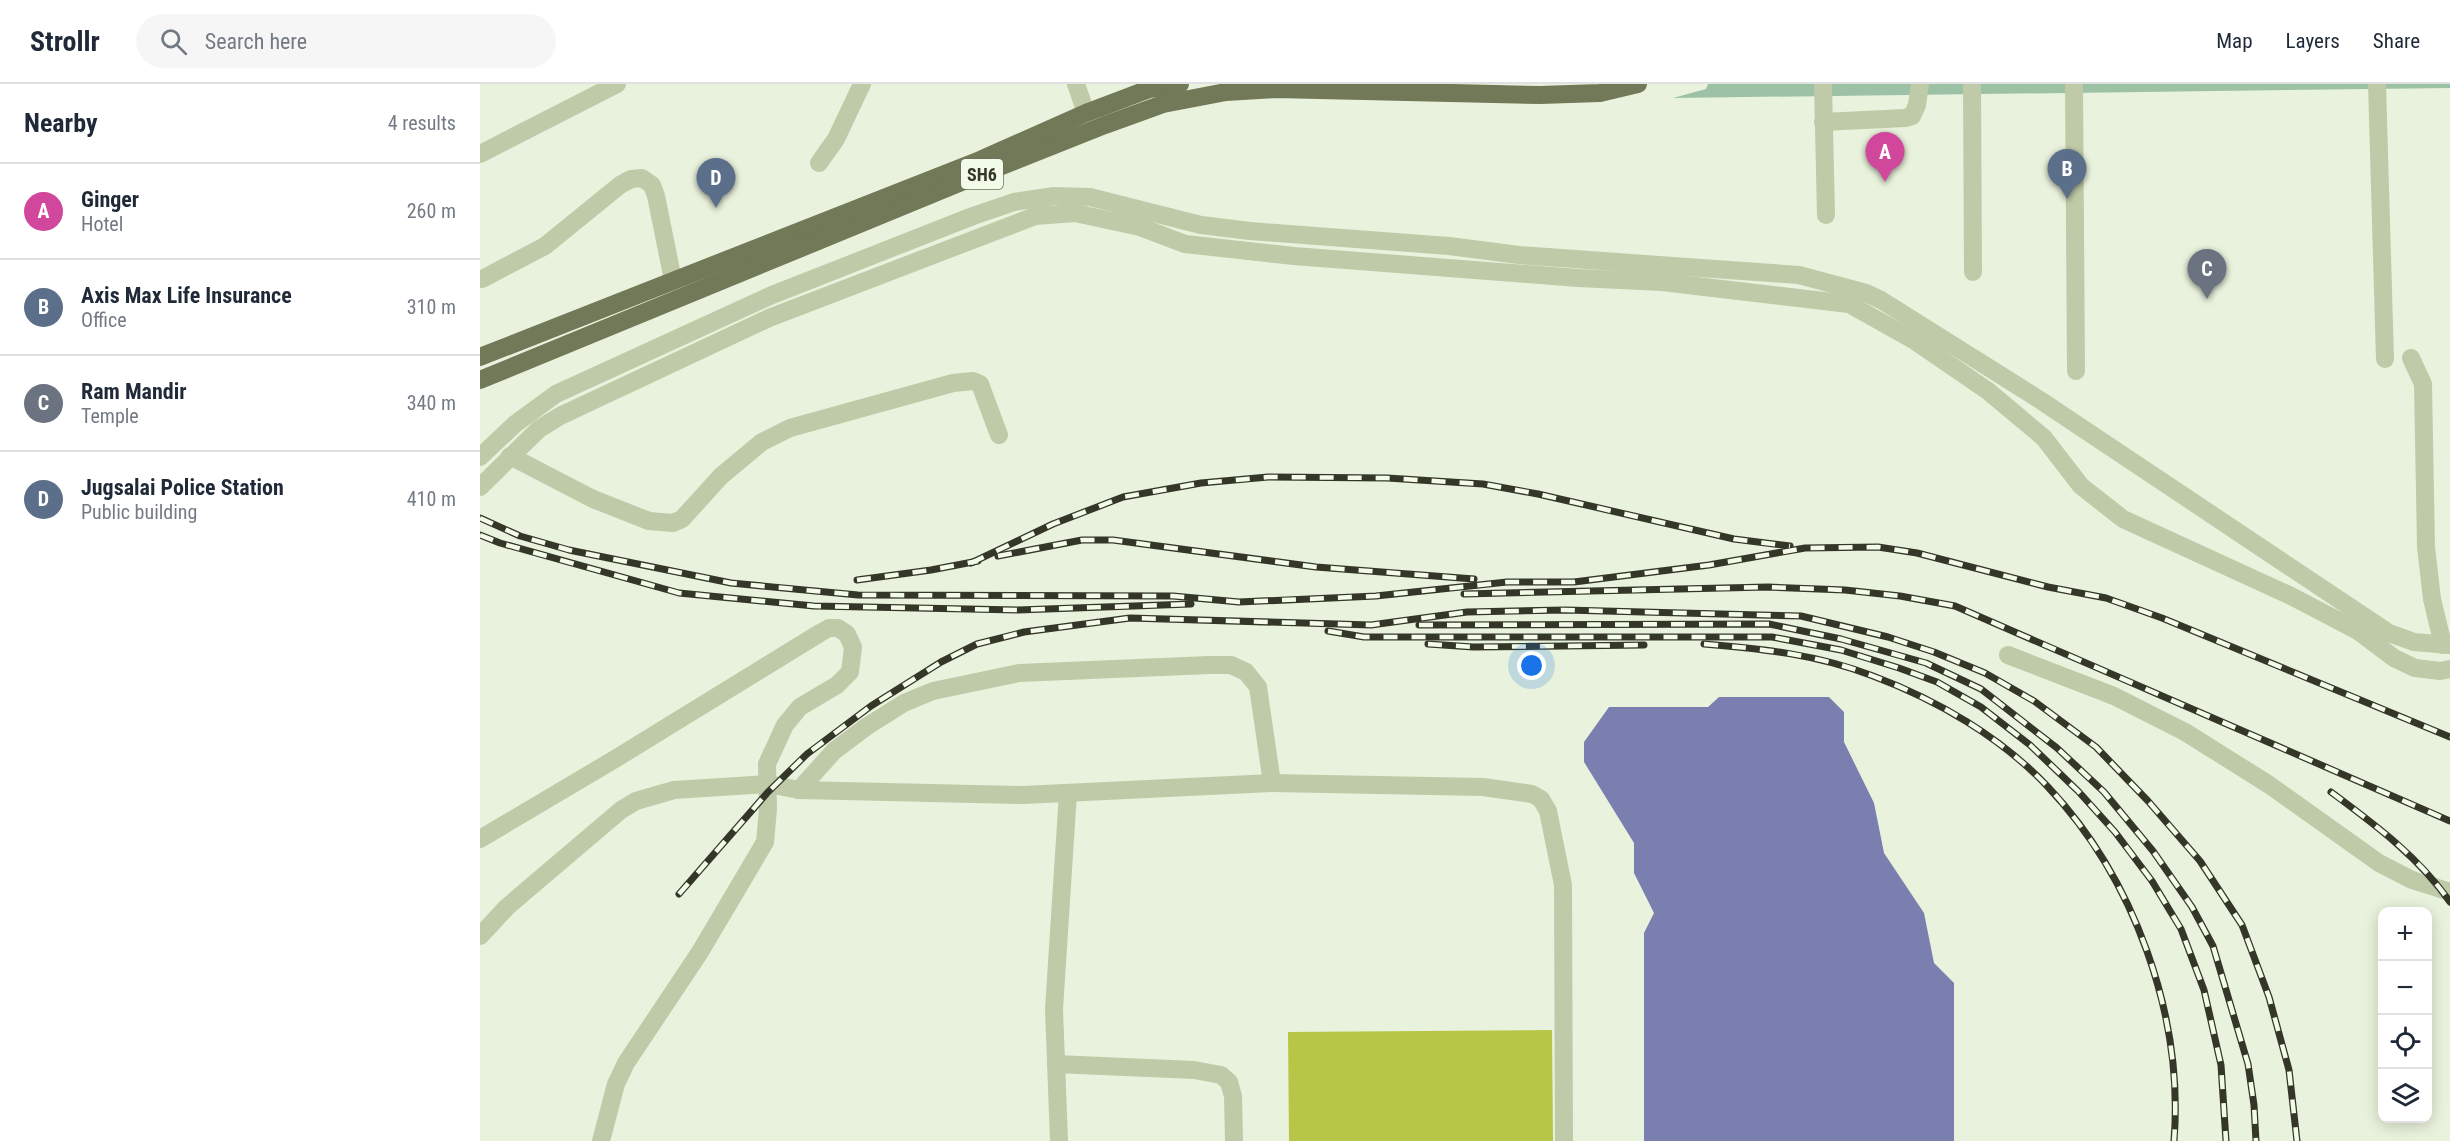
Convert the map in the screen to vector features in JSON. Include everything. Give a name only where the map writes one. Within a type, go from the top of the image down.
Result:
[{"type":"main road","name":"SH6","points":[[480,357],[980,160],[1086,113],[1149,89],[1180,84]]},
{"type":"main road","name":"SH6","points":[[480,380],[958,183],[1163,104],[1226,92],[1276,89],[1540,95],[1600,93],[1638,84]]},
{"type":"street","points":[[480,154],[617,84]]},
{"type":"street","points":[[819,163],[836,139],[862,84]]},
{"type":"street","points":[[1076,84],[1086,113]]},
{"type":"street","points":[[1823,84],[1826,215]]},
{"type":"street","points":[[1823,122],[1912,116],[1917,105],[1920,84]]},
{"type":"street","points":[[1972,84],[1973,272]]},
{"type":"street","points":[[2074,84],[2076,371]]},
{"type":"street","points":[[2377,84],[2385,359]]},
{"type":"street","points":[[482,279],[545,246],[620,185],[631,179],[642,178],[652,185],[656,196],[673,280]]},
{"type":"street","points":[[480,457],[515,424],[556,394],[772,295],[888,248],[1014,202],[1054,196],[1091,206],[1250,231],[1449,246],[1519,255],[1799,274],[1866,293],[1881,300],[2040,400],[2389,633],[2414,642],[2446,645],[2432,599],[2426,547],[2423,384],[2411,358]]},
{"type":"street","points":[[480,488],[539,429],[560,416],[769,318],[1035,216],[1091,206],[1185,244],[1294,256],[1578,278],[1662,282],[1800,296],[1848,304],[1915,341],[1988,391],[2044,438],[2081,486],[2123,519],[2289,595],[2358,631],[2404,663],[2415,668],[2440,671],[2450,669]]},
{"type":"street","points":[[1799,274],[1800,296]]},
{"type":"street","points":[[510,456],[593,499],[649,521],[672,523],[682,519],[721,476],[744,456],[762,442],[781,432],[953,383],[973,381],[980,384],[999,435]]},
{"type":"street","points":[[480,839],[820,633],[829,628],[838,628],[847,634],[853,647],[850,672],[837,685],[800,707],[785,725],[768,764],[768,830],[765,842],[700,952],[626,1063],[616,1084],[601,1141]]},
{"type":"street","points":[[2008,655],[2114,696],[2185,732],[2268,784],[2379,863],[2412,880],[2450,892]]},
{"type":"street","points":[[799,790],[834,751],[858,733],[904,704],[933,691],[1019,673],[1209,665],[1231,665],[1246,672],[1258,687],[1272,783]]},
{"type":"street","points":[[480,936],[507,907],[621,810],[636,801],[674,790],[768,784],[799,790],[1023,795],[1272,783],[1483,787],[1520,790],[1541,800],[1548,811],[1563,885],[1564,1141]]},
{"type":"street","points":[[1059,1141],[1054,1009],[1068,793]]},
{"type":"street","points":[[1056,1064],[1194,1070],[1221,1075],[1229,1082],[1233,1096],[1234,1141]]},
{"type":"green space","points":[[1708,84],[2450,84],[2450,88],[1673,98],[1706,89]]},
{"type":"water","points":[[1719,697],[1829,697],[1844,712],[1844,742],[1874,803],[1884,853],[1924,913],[1934,963],[1954,983],[1954,1141],[1644,1141],[1644,933],[1654,913],[1634,873],[1634,843],[1584,762],[1584,742],[1609,707],[1708,707]]},
{"type":"building","points":[[1552,1030],[1553,1141],[1289,1141],[1288,1032]]},
{"type":"railway","points":[[971,563],[1053,524],[1123,497],[1201,483],[1268,477],[1387,478],[1483,484],[1538,494],[1734,539],[1790,546]]},
{"type":"railway","points":[[480,518],[520,536],[569,550],[731,583],[858,595],[1173,596],[1239,602],[1376,596],[1507,582],[1574,582],[1709,565],[1805,548],[1878,547],[1917,553],[2048,587],[2106,598],[2162,618],[2450,737]]},
{"type":"railway","points":[[480,535],[500,543],[679,593],[814,606],[1018,610],[1191,604]]},
{"type":"railway","points":[[998,556],[1082,540],[1113,540],[1316,567],[1474,579]]},
{"type":"railway","points":[[857,580],[978,561]]},
{"type":"railway","points":[[1464,594],[1768,587],[1845,590],[1900,596],[1955,606],[2450,821]]},
{"type":"railway","points":[[679,894],[768,792],[807,754],[871,706],[941,662],[977,644],[1024,632],[1130,618],[1371,625],[1467,612],[1565,610],[1801,616],[1888,637],[1934,652],[1985,673],[2034,701],[2096,747],[2148,801],[2200,861],[2242,925],[2269,997],[2289,1070],[2297,1141]]},
{"type":"railway","points":[[1419,625],[1769,624],[1841,639],[1926,663],[1981,689],[2057,748],[2104,792],[2153,851],[2192,907],[2213,946],[2248,1064],[2256,1141]]},
{"type":"railway","points":[[1328,631],[1364,637],[1772,637],[1841,650],[1937,682],[1981,707],[2030,745],[2078,791],[2115,832],[2152,881],[2181,929],[2204,990],[2221,1065],[2226,1141]]},
{"type":"railway","points":[[1428,644],[1473,647],[1644,645]]},
{"type":"railway","points":[[1704,644],[1810,658],[1831,662],[1873,676],[1921,696],[1967,722],[2010,752],[2048,787],[2079,823],[2105,863],[2128,906],[2147,951],[2161,998],[2171,1046],[2175,1094],[2174,1141]]},
{"type":"railway","points":[[2331,792],[2410,856],[2450,902]]},
{"type":"place","name":"Ginger","points":[[1885,182]]},
{"type":"place","name":"Axis Max Life Insurance","points":[[2067,199]]},
{"type":"place","name":"Jugsalai Police Station","points":[[716,208]]},
{"type":"place","name":"Ram Mandir","points":[[2207,299]]}]
